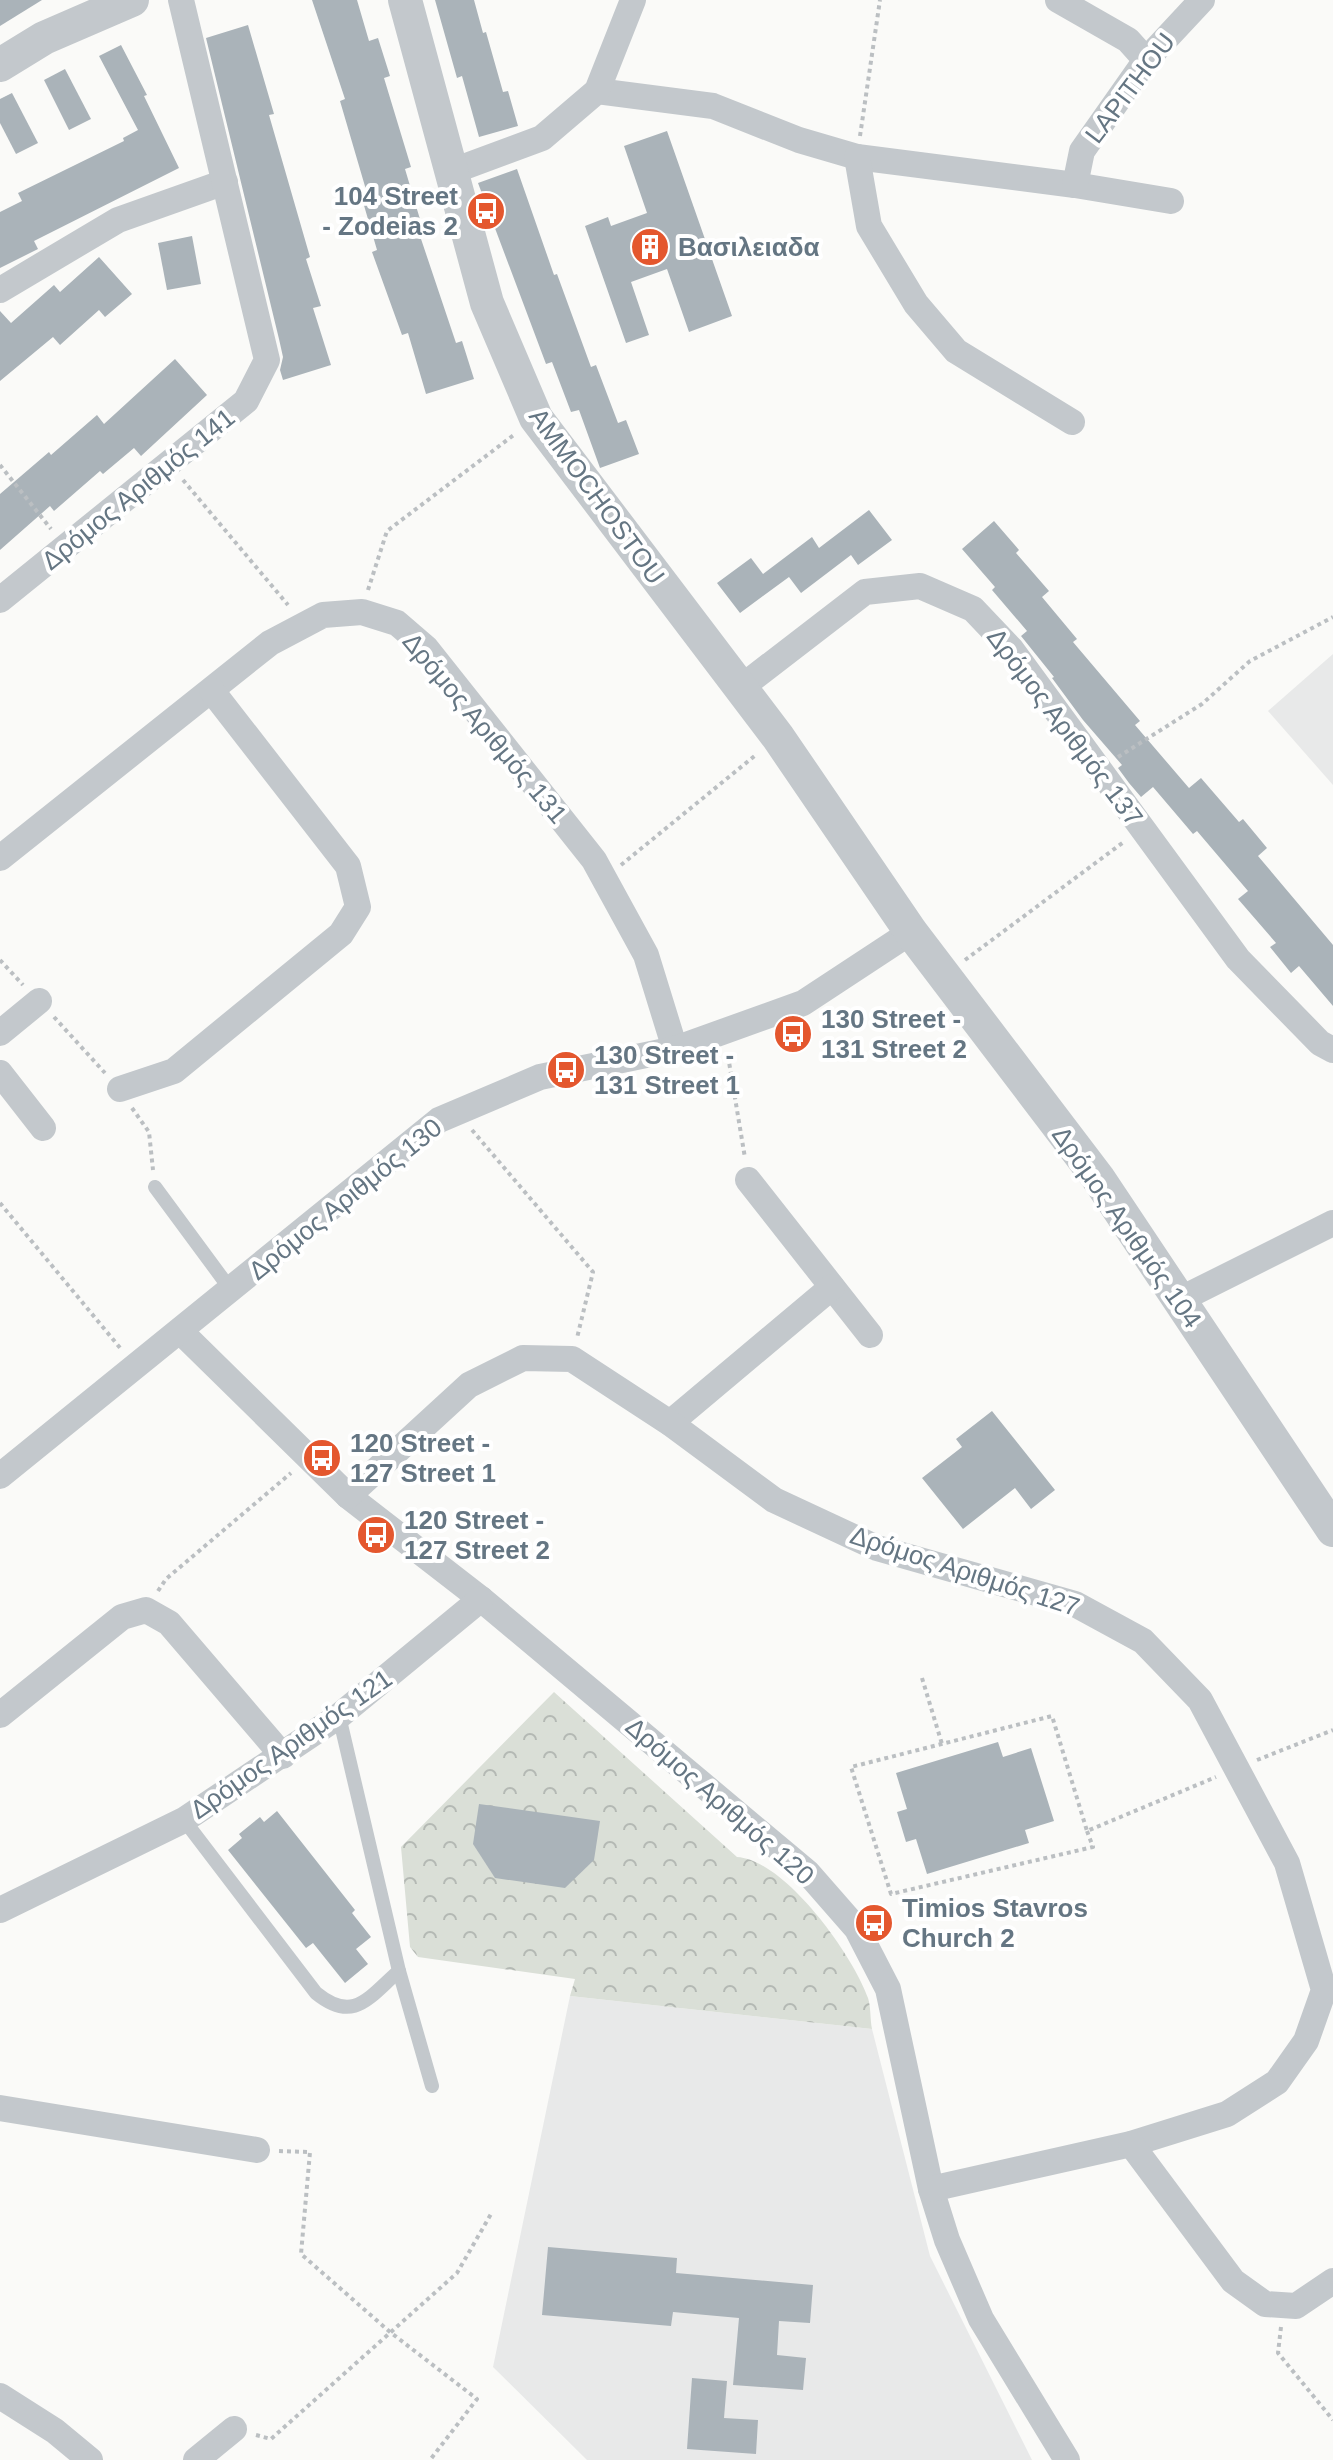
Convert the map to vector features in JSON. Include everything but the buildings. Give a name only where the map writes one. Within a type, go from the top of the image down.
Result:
[{"type":"street","points":[[0,65],[44,38],[132,0]]},
{"type":"street","name":"Δρόμος Αριθμός 141","points":[[0,600],[246,401],[267,360],[181,0]]},
{"type":"street","name":"AMMOCHOSTOU","points":[[405,0],[487,303],[536,418],[778,737],[911,932]]},
{"type":"street","points":[[453,171],[542,138],[597,91],[633,0]]},
{"type":"street","points":[[1058,0],[1128,40],[1146,60]]},
{"type":"street","name":"LAPITHOU","points":[[1075,185],[1082,151],[1146,60],[1202,0]]},
{"type":"street","points":[[597,91],[713,106],[799,140],[857,157],[1075,185],[1171,201]]},
{"type":"street","points":[[857,157],[869,226],[916,304],[956,351],[1072,422]]},
{"type":"street","points":[[0,290],[118,220],[225,182]]},
{"type":"street","name":"Δρόμος Αριθμός 137","points":[[739,689],[865,592],[920,586],[973,609],[1011,649],[1238,959],[1320,1043],[1333,1050]]},
{"type":"street","name":"Δρόμος Αριθμός 131","points":[[0,858],[270,643],[323,615],[362,612],[397,623],[426,648],[594,860],[646,955],[675,1049]]},
{"type":"street","points":[[120,1089],[174,1071],[341,934],[358,907],[348,866],[212,691]]},
{"type":"street","name":"Δρόμος Αριθμός 104","points":[[911,932],[1098,1178],[1333,1530]]},
{"type":"street","name":"Δρόμος Αριθμός 130","points":[[0,1476],[439,1120],[540,1077],[675,1049],[803,1003],[911,932]]},
{"type":"street","points":[[0,1033],[39,1001]]},
{"type":"street","points":[[0,1073],[43,1128]]},
{"type":"street","points":[[748,1180],[870,1335]]},
{"type":"street","points":[[1179,1300],[1333,1223]]},
{"type":"street","points":[[670,1423],[832,1287]]},
{"type":"street","name":"Δρόμος Αριθμός 120","points":[[180,1331],[348,1496],[481,1599],[808,1873],[857,1929],[888,1989],[931,2189],[947,2240],[981,2319],[1067,2460]]},
{"type":"street","points":[[348,1496],[469,1385],[523,1358],[572,1359]]},
{"type":"street","name":"Δρόμος Αριθμός 127","points":[[572,1359],[670,1423],[774,1500],[877,1548],[1075,1604],[1143,1641],[1200,1700],[1287,1863],[1324,1990],[1306,2041],[1277,2082],[1227,2114],[1131,2144],[931,2189]]},
{"type":"street","name":"Δρόμος Αριθμός 121","points":[[0,1910],[184,1820],[283,1756],[339,1716],[481,1599]]},
{"type":"street","points":[[0,1715],[122,1617],[146,1610],[169,1623],[283,1756]]},
{"type":"street","points":[[0,2108],[257,2150]]},
{"type":"street","points":[[1131,2144],[1233,2281],[1265,2304],[1296,2306],[1333,2281]]},
{"type":"street","points":[[0,2396],[55,2431],[90,2460]]},
{"type":"street","points":[[196,2460],[234,2429]]},
{"type":"lane","points":[[155,1187],[231,1290]]},
{"type":"lane","points":[[339,1716],[399,1971],[432,2086]]},
{"type":"lane","points":[[184,1820],[316,1993],[330,2005],[344,2008],[359,2006],[399,1971]]},
{"type":"path","points":[[857,157],[880,0]]},
{"type":"path","points":[[362,612],[387,531],[536,418]]},
{"type":"path","points":[[169,463],[304,625]]},
{"type":"path","points":[[0,465],[65,547]]},
{"type":"path","points":[[1099,770],[1202,704],[1250,661],[1333,617]]},
{"type":"path","points":[[604,879],[778,737]]},
{"type":"path","points":[[944,976],[1142,828]]},
{"type":"path","points":[[0,960],[120,1089],[149,1132],[155,1187]]},
{"type":"path","points":[[724,1032],[748,1180]]},
{"type":"path","points":[[457,1112],[593,1272],[572,1359]]},
{"type":"path","points":[[0,1203],[2,1211],[135,1367]]},
{"type":"path","points":[[146,1610],[166,1579],[309,1458]]},
{"type":"path","points":[[922,1678],[942,1744]]},
{"type":"path","points":[[1052,1716],[1087,1831],[1093,1847],[891,1894],[851,1767],[1052,1716]]},
{"type":"path","points":[[1087,1831],[1333,1730]]},
{"type":"path","points":[[257,2150],[310,2152],[301,2254],[390,2332],[477,2399],[430,2460]]},
{"type":"path","points":[[234,2429],[271,2439],[457,2273],[491,2214]]},
{"type":"path","points":[[1285,2306],[1278,2353],[1333,2420]]},
{"type":"shaded area","points":[[1333,654],[1333,785],[1268,711]]},
{"type":"shaded area","points":[[570,1996],[872,2029],[930,2256],[1032,2460],[587,2460],[493,2367]]},
{"type":"green space","points":[[554,1692],[737,1857],[756,1862],[776,1874],[815,1912],[860,1980],[869,2002],[872,2029],[570,1996],[575,1979],[418,1957],[410,1947],[401,1847]]},
{"type":"place","name":"104 Street - Zodeias 2","points":[[486,211]]},
{"type":"place","name":"Βασιλειαδα","points":[[650,247]]},
{"type":"place","name":"130 Street - 131 Street 2","points":[[793,1034]]},
{"type":"place","name":"130 Street - 131 Street 1","points":[[566,1070]]},
{"type":"place","name":"120 Street - 127 Street 1","points":[[322,1458]]},
{"type":"place","name":"120 Street - 127 Street 2","points":[[376,1535]]},
{"type":"place","name":"Timios Stavros Church 2","points":[[874,1923]]}]
